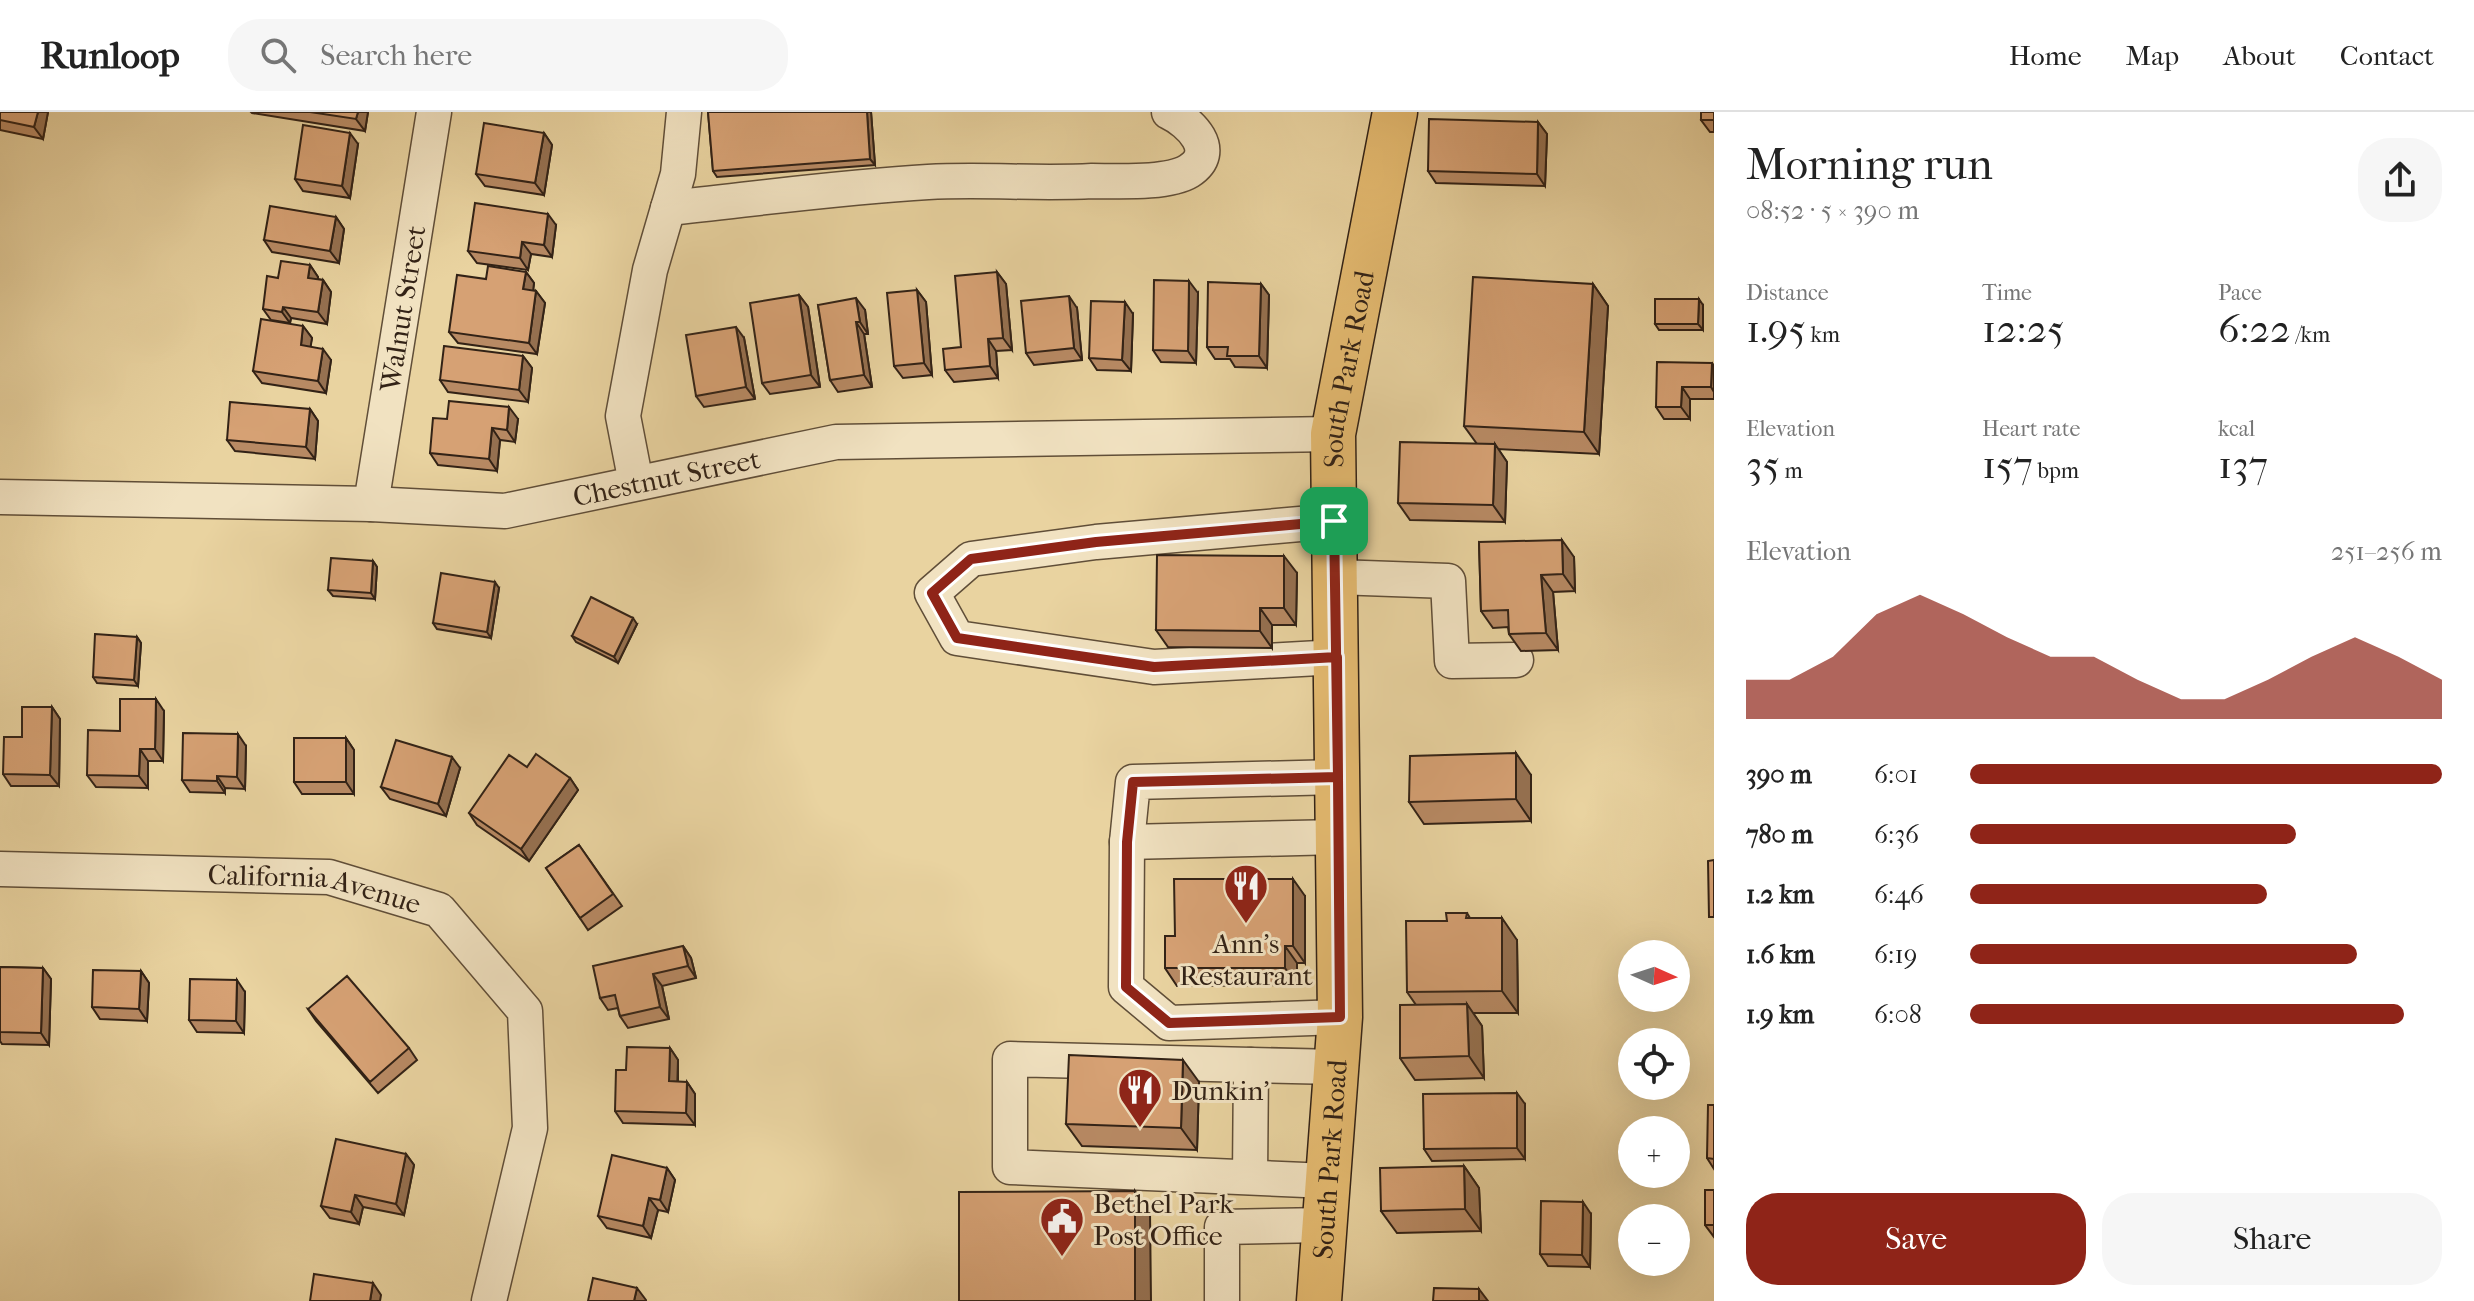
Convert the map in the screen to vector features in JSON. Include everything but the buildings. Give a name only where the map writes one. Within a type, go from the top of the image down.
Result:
[{"type":"main road","name":"South Park Road","points":[[1319,1301],[1340,1017],[1333,434],[1395,112]]},
{"type":"street","name":"Walnut Street","points":[[371,504],[434,112]]},
{"type":"street","points":[[636,483],[623,416],[650,270],[678,174],[684,112]]},
{"type":"street","points":[[668,208],[929,182],[1081,182],[1171,176],[1188,171],[1198,161],[1201,143],[1197,131],[1169,112]]},
{"type":"street","name":"Chestnut Street","points":[[0,497],[371,504],[505,511],[836,442],[1333,434]]},
{"type":"street","points":[[1334,521],[1096,542],[971,559],[932,593],[957,638],[1154,667],[1337,657]]},
{"type":"street","points":[[1336,577],[1448,581],[1452,661],[1516,660]]},
{"type":"street","points":[[1338,777],[1133,782],[1127,842],[1126,987],[1169,1023],[1340,1017]]},
{"type":"street","points":[[1127,842],[1339,837]]},
{"type":"street","name":"California Avenue","points":[[0,869],[329,877],[439,910],[525,1011],[530,1128],[489,1301]]},
{"type":"street","points":[[1328,1181],[1010,1167],[1010,1059],[1336,1067]]},
{"type":"street","points":[[1250,1177],[1251,1065]]},
{"type":"street","points":[[1222,1301],[1222,1227],[1325,1225]]},
{"type":"place","name":"Ann's Restaurant","points":[[1246,925]]},
{"type":"place","name":"Dunkin'","points":[[1140,1129]]},
{"type":"place","name":"Bethel Park Post Office","points":[[1062,1258]]},
{"type":"route","points":[[1334,521],[1096,542],[971,559],[932,593],[957,638],[1154,667],[1337,657],[1339,837],[1340,1017],[1169,1023],[1126,987],[1127,842],[1133,782],[1338,777],[1336,577],[1334,521]]}]
